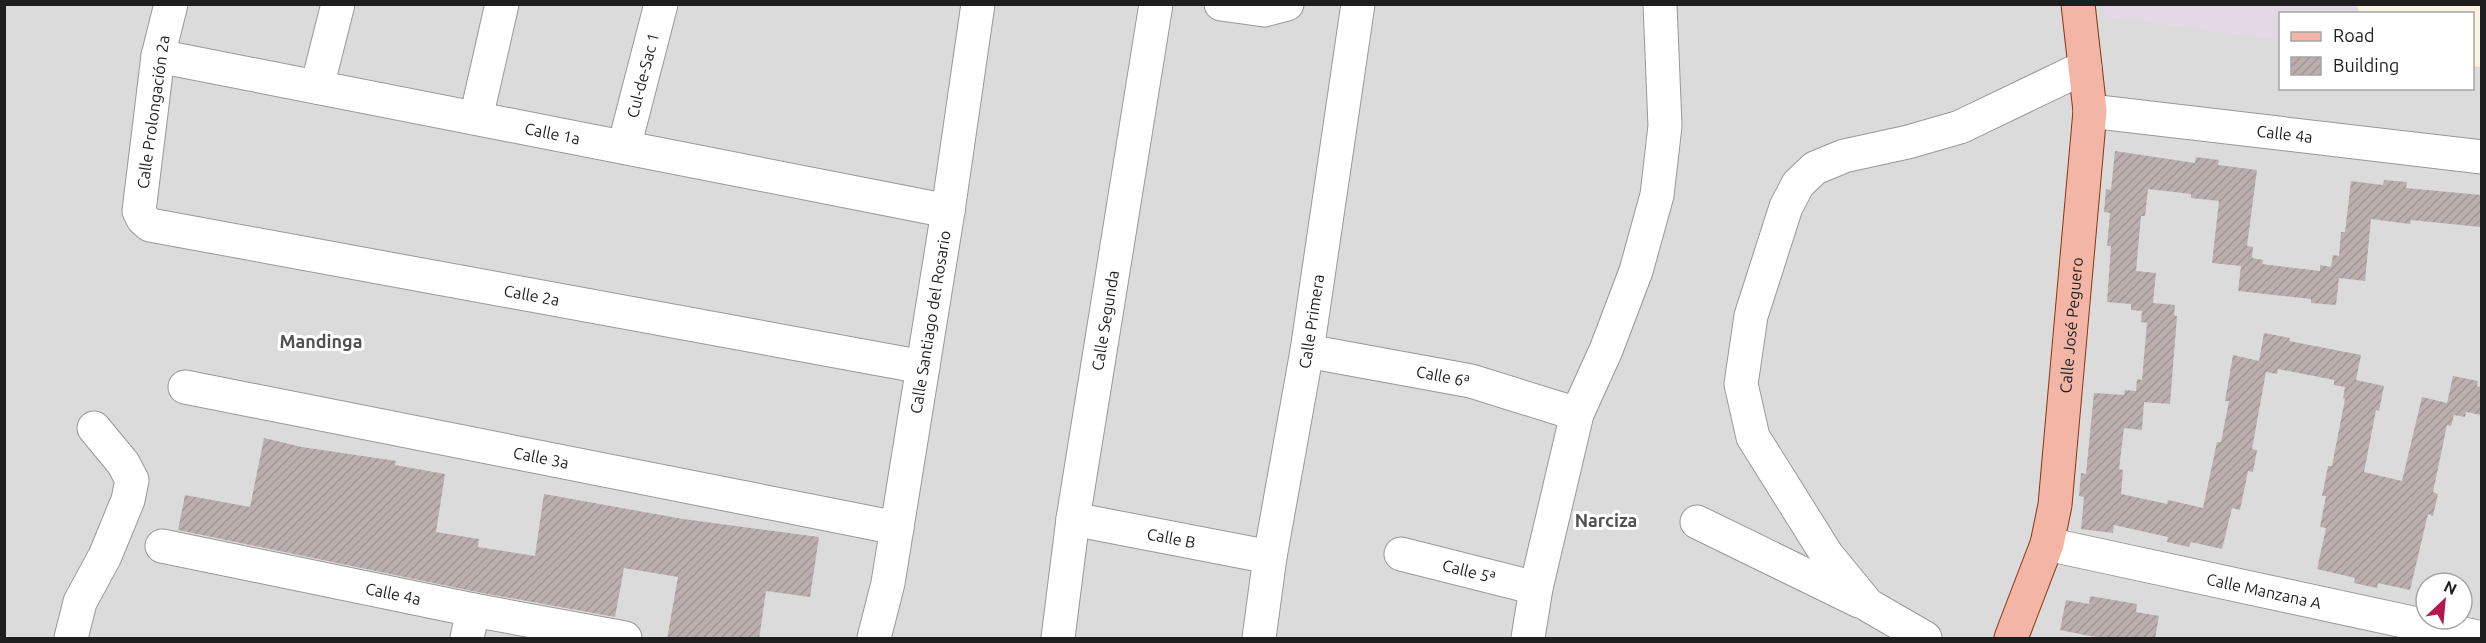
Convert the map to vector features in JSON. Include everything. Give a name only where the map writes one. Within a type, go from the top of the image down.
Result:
[{"type":"main road","name":"Calle José Peguero","points":[[2011,639],[2048,544],[2055,505],[2090,111],[2078,4]]},
{"type":"street","name":"Calle Prolongación 2a","points":[[143,219],[139,211],[158,56],[171,4]]},
{"type":"street","points":[[317,87],[338,4]]},
{"type":"street","points":[[476,118],[502,4]]},
{"type":"street","name":"Cul-de-Sac 1","points":[[624,147],[661,4]]},
{"type":"street","name":"Calle Santiago del Rosario","points":[[874,639],[888,583],[948,211],[978,4]]},
{"type":"street","name":"Calle Segunda","points":[[1058,639],[1073,519],[1156,4]]},
{"type":"street","points":[[1221,4],[1264,10],[1287,4]]},
{"type":"street","name":"Calle Primera","points":[[1259,639],[1270,557],[1307,351],[1358,4]]},
{"type":"street","points":[[1528,639],[1536,588],[1577,414],[1606,350],[1636,271],[1657,195],[1665,126],[1660,4]]},
{"type":"street","name":"Calle 1a","points":[[158,56],[948,211]]},
{"type":"street","points":[[1868,605],[1827,555],[1753,437],[1742,384],[1750,316],[1786,207],[1798,184],[1815,168],[1844,156],[1908,142],[1960,127],[2085,66]]},
{"type":"street","name":"Calle 4a","points":[[2090,111],[2481,157]]},
{"type":"street","name":"Calle 2a","points":[[143,219],[150,225],[923,367]]},
{"type":"street","name":"Calle 6ª","points":[[1307,351],[1471,381],[1577,414]]},
{"type":"street","name":"Calle 3a","points":[[185,387],[897,528]]},
{"type":"street","points":[[71,639],[80,602],[105,556],[128,500],[132,480],[123,463],[94,428]]},
{"type":"street","name":"Calle B","points":[[1073,519],[1270,557]]},
{"type":"street","points":[[1697,522],[1868,605],[1925,639]]},
{"type":"street","name":"Calle Manzana A","points":[[2048,544],[2264,589],[2463,636]]},
{"type":"street","name":"Calle 4a","points":[[162,546],[470,624],[626,639]]},
{"type":"street","name":"Calle 5ª","points":[[1401,554],[1536,588]]},
{"type":"shaded area","points":[[2357,4],[2359,12],[2279,12],[2279,40],[2104,16],[2103,5]]},
{"type":"shaded area","points":[[5,5],[2481,5],[2481,638],[5,638]]},
{"type":"shaded area","points":[[2357,5],[2481,5],[2481,67],[2474,66],[2474,12],[2359,12]]},
{"type":"building","points":[[2115,151],[2195,163],[2196,157],[2219,160],[2218,165],[2257,170],[2247,246],[2253,247],[2252,258],[2263,260],[2262,264],[2320,271],[2320,265],[2331,267],[2333,255],[2339,256],[2341,232],[2345,232],[2351,181],[2383,185],[2384,180],[2407,182],[2406,188],[2481,195],[2481,227],[2411,220],[2410,224],[2371,219],[2365,281],[2339,278],[2336,305],[2311,303],[2311,299],[2238,291],[2241,266],[2212,263],[2219,201],[2191,198],[2191,194],[2148,189],[2145,216],[2141,216],[2136,271],[2156,273],[2153,303],[2175,305],[2174,315],[2177,316],[2170,404],[2144,402],[2142,430],[2124,428],[2119,469],[2123,470],[2121,494],[2167,504],[2168,500],[2203,508],[2217,442],[2221,442],[2229,401],[2225,401],[2233,355],[2259,361],[2264,333],[2290,338],[2289,341],[2361,355],[2356,380],[2384,386],[2379,411],[2376,410],[2364,472],[2402,481],[2422,397],[2447,403],[2453,376],[2478,381],[2477,386],[2481,387],[2481,415],[2466,412],[2465,417],[2454,415],[2451,426],[2447,425],[2433,492],[2438,494],[2433,516],[2428,514],[2410,590],[2378,583],[2377,588],[2354,583],[2355,578],[2317,569],[2326,528],[2320,527],[2326,496],[2322,496],[2328,466],[2332,466],[2345,399],[2343,398],[2345,387],[2334,385],[2334,380],[2278,369],[2277,374],[2266,372],[2252,449],[2257,450],[2253,472],[2248,471],[2240,510],[2232,508],[2222,549],[2191,542],[2189,547],[2167,542],[2168,537],[2114,525],[2113,533],[2081,529],[2084,497],[2079,496],[2081,473],[2086,474],[2094,393],[2124,395],[2125,390],[2136,391],[2137,379],[2142,380],[2147,323],[2141,322],[2142,311],[2131,310],[2131,304],[2107,302],[2111,246],[2107,246],[2110,213],[2104,212],[2106,189],[2111,190]]},
{"type":"building","points":[[264,438],[302,447],[396,461],[395,465],[445,474],[436,532],[479,539],[478,547],[535,556],[544,494],[683,519],[819,537],[810,597],[766,591],[759,639],[667,639],[678,577],[624,568],[615,617],[477,592],[178,530],[185,495],[250,507]]},
{"type":"building","points":[[2090,596],[2137,604],[2136,612],[2159,616],[2155,639],[2105,639],[2060,630],[2066,600],[2089,604]]},
{"type":"district","name":"Mandinga","points":[[321,342]]},
{"type":"district","name":"Narciza","points":[[1606,521]]}]
